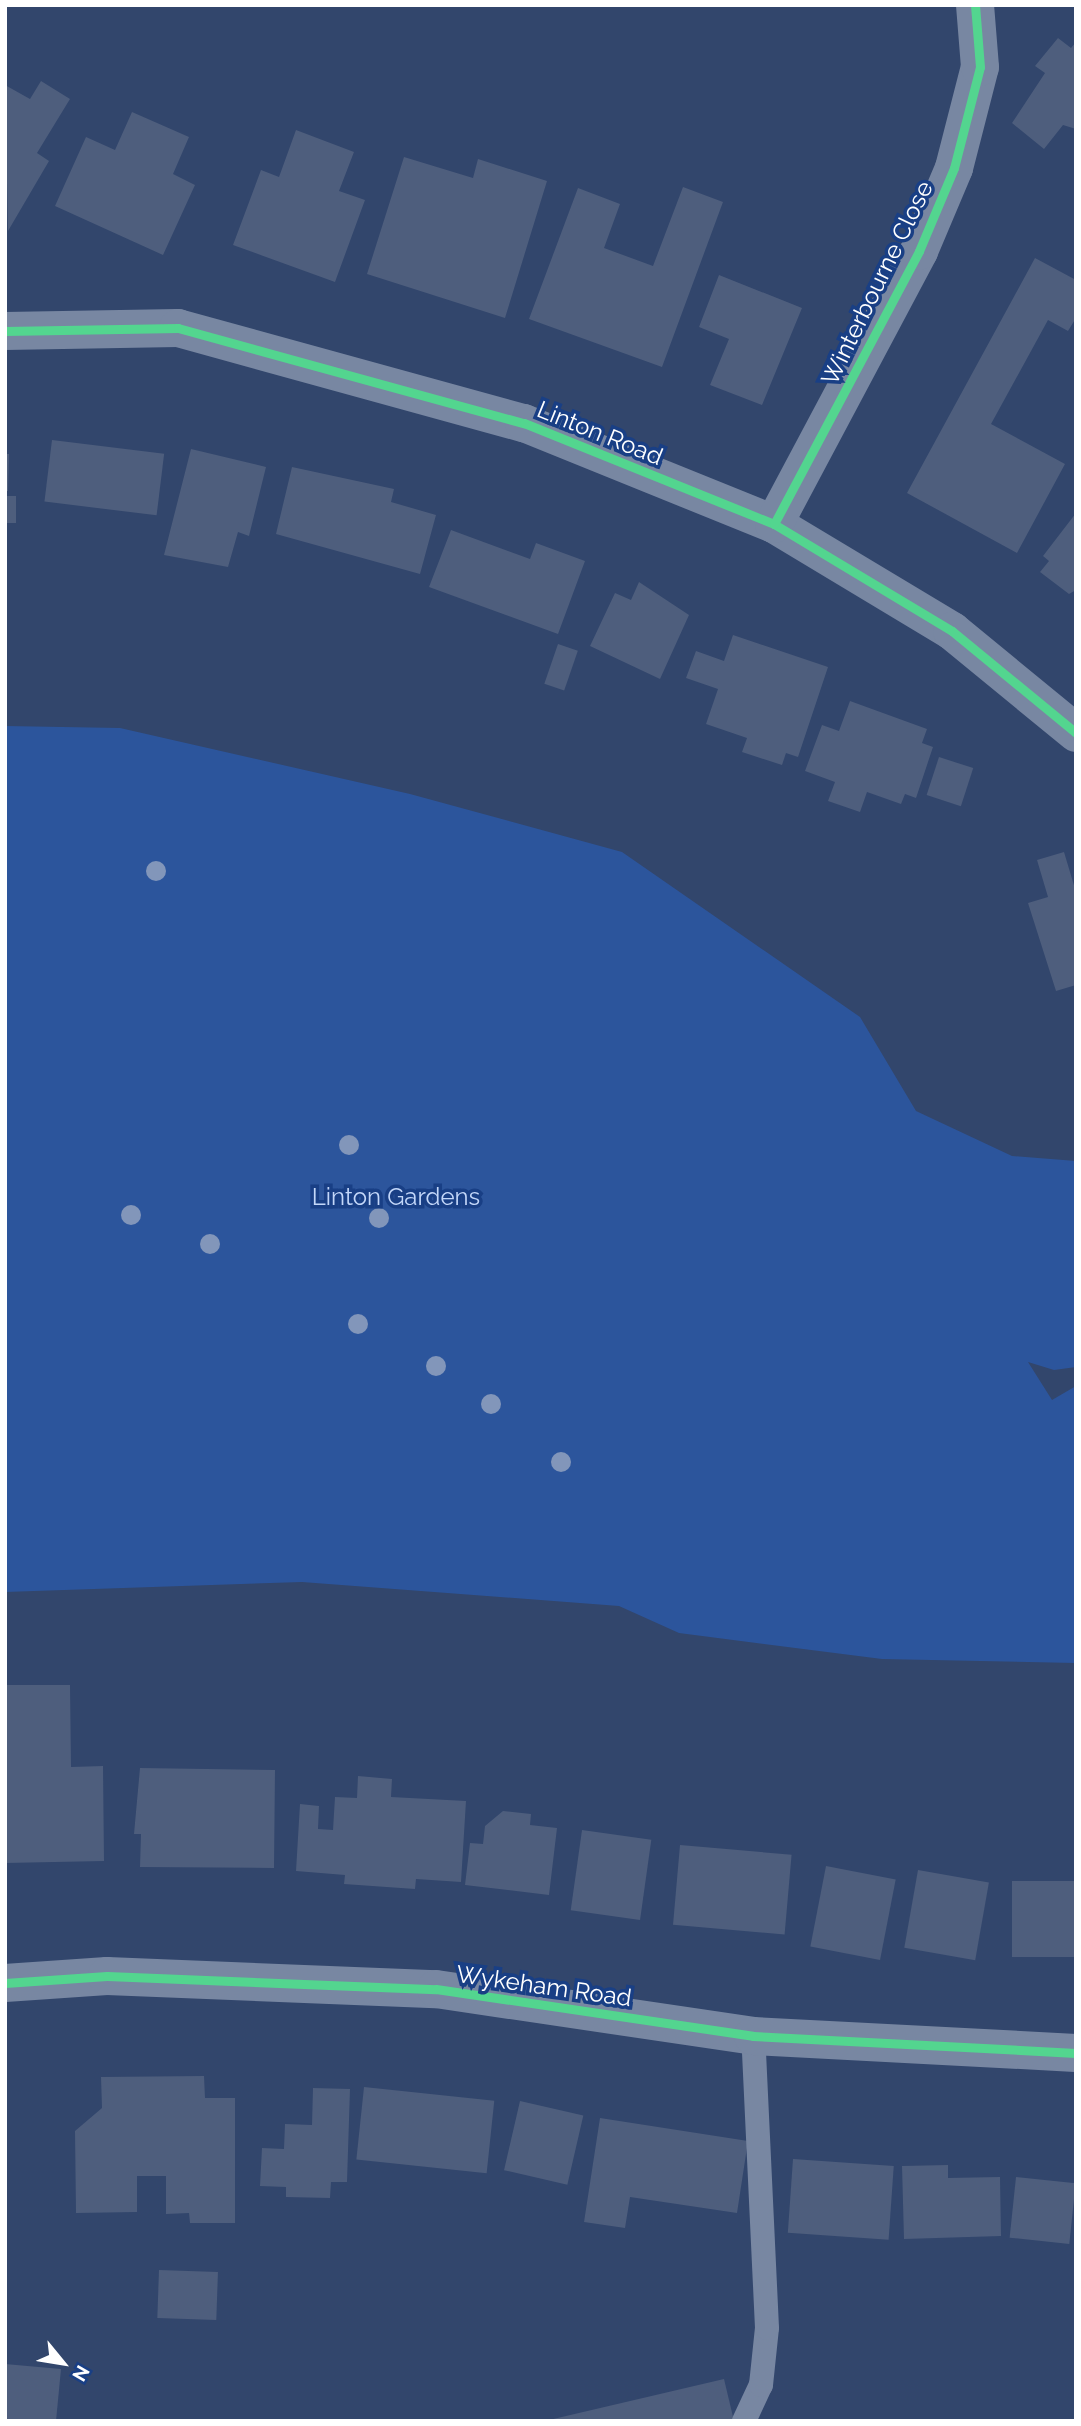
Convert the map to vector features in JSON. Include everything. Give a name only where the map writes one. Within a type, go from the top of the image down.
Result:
[{"type":"street","name":"Winterbourne Close","points":[[774,524],[919,251],[954,167],[980,67],[975,5]]},
{"type":"street","name":"Linton Road","points":[[5,331],[178,328],[524,423],[774,524],[952,631],[1076,733]]},
{"type":"street","name":"Wykeham Road","points":[[5,1983],[107,1976],[436,1989],[752,2036],[1076,2053]]},
{"type":"lane","points":[[744,2421],[761,2385],[767,2328],[752,2036]]},
{"type":"green space","name":"Linton Gardens","points":[[5,726],[120,728],[410,794],[622,852],[860,1017],[916,1111],[1012,1156],[1076,1161],[1076,1367],[1054,1370],[1028,1362],[1052,1400],[1076,1386],[1076,1663],[882,1659],[679,1633],[619,1606],[302,1582],[5,1592]]},
{"type":"building","points":[[1058,38],[1071,48],[1076,42],[1076,129],[1063,125],[1044,149],[1012,123],[1045,73],[1035,66]]},
{"type":"building","points":[[41,81],[70,99],[37,153],[49,161],[8,231],[5,85],[30,99]]},
{"type":"building","points":[[132,112],[189,137],[173,174],[195,185],[163,255],[55,206],[86,137],[115,150]]},
{"type":"building","points":[[296,130],[354,152],[339,191],[365,200],[335,282],[233,245],[261,170],[279,177]]},
{"type":"building","points":[[404,157],[473,178],[478,159],[547,181],[505,318],[367,274]]},
{"type":"building","points":[[683,187],[723,202],[662,367],[529,319],[578,188],[620,204],[604,248],[653,266]]},
{"type":"building","points":[[1035,258],[1076,280],[1076,318],[1068,331],[1048,320],[991,424],[1065,464],[1017,553],[907,493]]},
{"type":"building","points":[[719,275],[802,308],[762,405],[710,385],[729,339],[699,327]]},
{"type":"building","points":[[52,440],[164,454],[157,515],[44,502]]},
{"type":"building","points":[[191,449],[266,467],[249,536],[238,532],[228,567],[164,555]]},
{"type":"building","points":[[5,454],[9,454],[8,491],[5,491]]},
{"type":"building","points":[[292,467],[394,489],[391,502],[436,515],[420,574],[276,534]]},
{"type":"building","points":[[5,496],[16,496],[16,523],[5,523]]},
{"type":"building","points":[[1076,513],[1076,590],[1069,594],[1040,572],[1049,561],[1043,556]]},
{"type":"building","points":[[451,530],[530,559],[536,543],[585,561],[558,634],[429,587]]},
{"type":"building","points":[[639,582],[689,615],[660,679],[590,646],[615,593],[631,600]]},
{"type":"building","points":[[733,635],[828,667],[798,757],[786,753],[782,765],[742,752],[747,738],[706,724],[718,689],[686,678],[696,651],[724,661]]},
{"type":"building","points":[[558,644],[578,651],[564,691],[544,684]]},
{"type":"building","points":[[850,701],[927,729],[922,743],[933,747],[916,798],[905,794],[901,804],[867,792],[860,812],[828,801],[835,782],[805,771],[822,725],[839,731]]},
{"type":"building","points":[[939,757],[973,768],[961,806],[927,795]]},
{"type":"building","points":[[1064,852],[1076,892],[1076,985],[1056,991],[1028,903],[1048,897],[1037,860]]},
{"type":"building","points":[[5,1685],[70,1685],[71,1767],[103,1766],[104,1861],[5,1863]]},
{"type":"building","points":[[140,1768],[275,1770],[274,1868],[140,1867],[141,1834],[134,1834]]},
{"type":"building","points":[[358,1776],[392,1779],[391,1797],[466,1801],[461,1882],[416,1879],[415,1889],[344,1884],[345,1875],[296,1871],[300,1804],[319,1806],[318,1829],[333,1830],[335,1797],[357,1798]]},
{"type":"building","points":[[503,1811],[531,1814],[530,1825],[557,1828],[549,1895],[465,1885],[470,1843],[483,1844],[485,1826]]},
{"type":"building","points":[[582,1830],[651,1840],[640,1920],[571,1910]]},
{"type":"building","points":[[680,1845],[792,1855],[785,1934],[673,1925]]},
{"type":"building","points":[[826,1866],[896,1880],[880,1960],[810,1946]]},
{"type":"building","points":[[918,1870],[989,1883],[975,1960],[904,1948]]},
{"type":"building","points":[[1012,1881],[1076,1881],[1076,1957],[1012,1957]]},
{"type":"building","points":[[204,2076],[205,2098],[235,2098],[235,2223],[190,2223],[189,2213],[166,2214],[166,2176],[137,2176],[137,2212],[76,2213],[75,2131],[102,2108],[101,2077]]},
{"type":"building","points":[[364,2087],[494,2101],[487,2173],[356,2160]]},
{"type":"building","points":[[313,2088],[350,2089],[347,2182],[331,2182],[330,2198],[286,2197],[286,2187],[260,2186],[262,2148],[284,2149],[285,2124],[312,2125]]},
{"type":"building","points":[[520,2101],[583,2116],[567,2185],[504,2170]]},
{"type":"building","points":[[600,2118],[748,2141],[737,2213],[630,2197],[625,2228],[584,2222]]},
{"type":"building","points":[[793,2159],[894,2166],[889,2240],[788,2233]]},
{"type":"building","points":[[948,2165],[948,2178],[1000,2177],[1001,2236],[904,2239],[902,2166]]},
{"type":"building","points":[[1016,2177],[1076,2183],[1069,2244],[1010,2238]]},
{"type":"building","points":[[159,2270],[218,2272],[216,2320],[157,2318]]},
{"type":"building","points":[[5,2364],[61,2369],[56,2421],[5,2421]]},
{"type":"building","points":[[724,2379],[734,2421],[549,2421],[549,2420]]},
{"type":"cycle path","points":[[774,524],[919,251],[954,168],[980,67],[975,5]]},
{"type":"cycle path","points":[[5,331],[178,328],[524,423],[774,524],[952,631],[1076,733]]},
{"type":"cycle path","points":[[5,1983],[107,1976],[436,1989],[753,2036],[1076,2053]]}]
